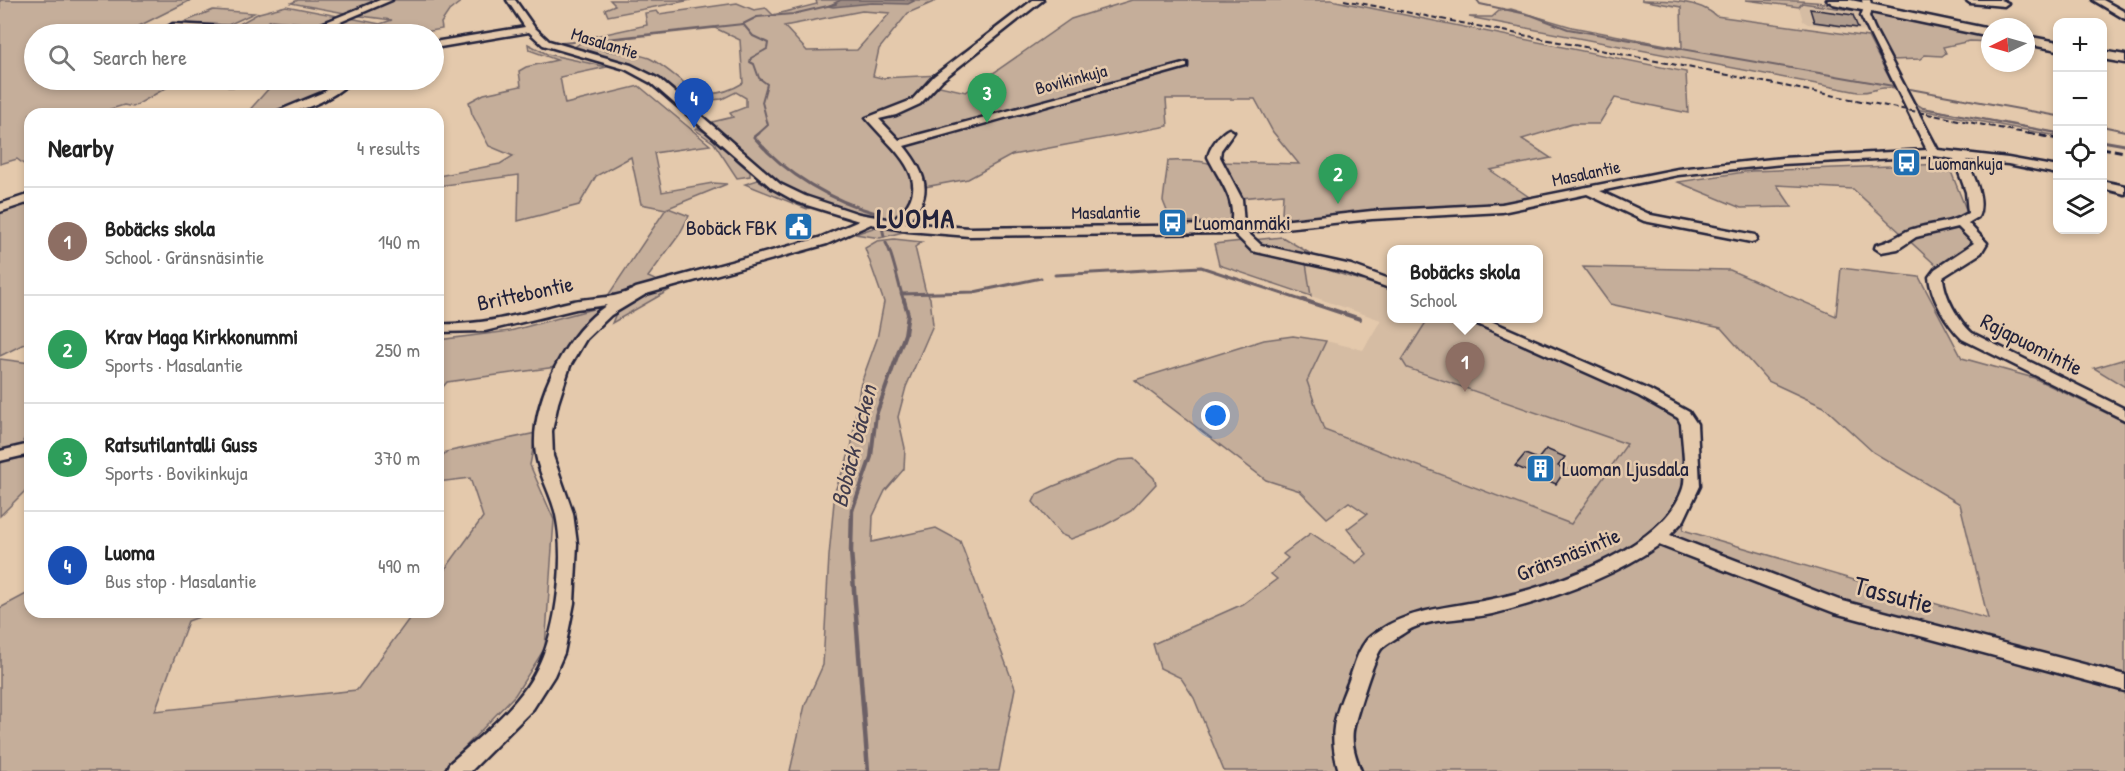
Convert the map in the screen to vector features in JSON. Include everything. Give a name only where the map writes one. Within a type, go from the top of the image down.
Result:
[{"type":"highway","points":[[1833,0],[1867,4],[1981,31]]},
{"type":"highway","points":[[2035,42],[2053,45]]},
{"type":"highway","points":[[2107,56],[2125,59]]},
{"type":"street","points":[[329,24],[388,0]]},
{"type":"street","name":"Masalantie","points":[[511,0],[531,29],[546,43],[644,74],[776,186],[829,209],[896,224],[969,232],[1237,229],[1372,215],[1502,208],[1678,172],[1734,165],[1934,153],[2008,160],[2053,170]]},
{"type":"street","points":[[1970,0],[2004,3]]},
{"type":"street","points":[[2097,0],[2125,16]]},
{"type":"street","points":[[896,224],[912,214],[917,207],[920,190],[919,177],[898,144],[872,118],[892,113],[916,102],[938,78],[1033,1]]},
{"type":"street","points":[[1867,4],[1865,16],[1872,34],[1912,109],[1923,136],[1934,153]]},
{"type":"street","points":[[444,43],[531,29]]},
{"type":"street","name":"Bovikinkuja","points":[[898,144],[1184,65]]},
{"type":"street","points":[[292,108],[333,90]]},
{"type":"street","points":[[1229,132],[1215,150],[1214,157],[1231,185],[1241,216],[1237,229],[1257,248],[1346,268],[1387,283]]},
{"type":"street","points":[[1881,248],[1893,246],[1912,234],[1961,223],[1974,214],[1976,206],[1957,154]]},
{"type":"street","points":[[2107,185],[2125,190]]},
{"type":"street","points":[[1587,190],[1648,218],[1751,238]]},
{"type":"street","points":[[0,208],[24,200]]},
{"type":"street","points":[[457,771],[520,710],[542,681],[554,653],[563,620],[568,539],[565,514],[547,465],[543,446],[544,426],[559,372],[568,353],[593,322],[621,300],[667,282],[823,241],[858,227],[870,219]]},
{"type":"street","name":"Rajapuomintie","points":[[1961,223],[1981,243],[1976,250],[1940,272],[1936,277],[1937,289],[1963,333],[1980,344],[2050,376],[2125,415]]},
{"type":"street","name":"Brittebontie","points":[[444,328],[516,322],[587,303],[621,300]]},
{"type":"street","name":"Gränsnäsintie","points":[[1350,771],[1343,749],[1343,731],[1354,693],[1373,645],[1402,625],[1422,618],[1491,607],[1565,585],[1630,556],[1657,537],[1678,516],[1692,486],[1689,424],[1684,415],[1644,393],[1483,323]]},
{"type":"street","points":[[0,456],[24,450]]},
{"type":"street","name":"Tassutie","points":[[1657,537],[1835,606],[2125,683]]},
{"type":"shaded area","points":[[0,0],[191,0],[143,24],[24,24],[24,90],[163,90],[133,107],[124,105],[114,108],[24,108],[24,164],[17,159],[0,164]]},
{"type":"shaded area","points":[[298,0],[386,0],[350,14],[291,3]]},
{"type":"shaded area","points":[[389,0],[463,0],[449,11],[441,24],[380,24],[392,20],[354,15]]},
{"type":"shaded area","points":[[610,0],[691,0],[608,16],[605,9],[615,5]]},
{"type":"shaded area","points":[[816,0],[938,0],[908,13],[879,49],[873,76],[882,78],[939,75],[935,85],[966,92],[1071,19],[1132,0],[1331,0],[1686,72],[1688,113],[1615,98],[1599,124],[1572,124],[1522,139],[1551,158],[1490,170],[1532,199],[1291,219],[1282,213],[1283,194],[1240,198],[1219,162],[1299,164],[1273,132],[1255,99],[1166,99],[1168,126],[1012,155],[968,179],[914,189],[911,205],[896,218],[886,219],[819,202],[781,185],[708,123],[733,117],[730,113],[746,107],[746,98],[736,92],[722,99],[687,102],[675,90],[649,73],[572,49],[587,38],[647,25],[645,13],[657,11],[659,14],[737,3],[754,10],[766,8],[773,15],[817,4]],"holes":[[[862,11],[890,13],[857,50],[807,51],[784,26]],[[715,28],[740,40],[743,83],[719,93],[698,91],[649,58],[602,49],[591,44],[597,41]]]},
{"type":"shaded area","points":[[841,0],[914,1],[908,4],[872,3],[828,6]]},
{"type":"shaded area","points":[[1641,0],[1682,2],[1701,7],[1716,16],[1868,37],[1895,89],[1885,88],[1858,92],[1469,17],[1492,17],[1499,11],[1511,9],[1572,27],[1682,48],[1681,7]]},
{"type":"shaded area","points":[[1746,0],[1824,3],[1863,12],[1802,3],[1799,7]]},
{"type":"shaded area","points":[[1802,3],[1861,13],[1865,31],[1808,24],[1803,21],[1799,7]]},
{"type":"shaded area","points":[[286,6],[343,17],[328,24],[271,20],[264,24],[239,24],[259,13]]},
{"type":"shaded area","points":[[213,10],[254,13],[230,24],[179,24]]},
{"type":"shaded area","points":[[1872,11],[1981,32],[1981,42],[1970,41],[1943,47],[1946,53],[1942,56],[1925,55],[1920,59],[1891,60],[1868,15]]},
{"type":"shaded area","points":[[350,18],[380,24],[335,24]]},
{"type":"shaded area","points":[[528,44],[547,54],[607,67],[560,77],[565,104],[639,86],[710,145],[654,153],[662,192],[713,183],[727,184],[668,208],[689,216],[679,235],[648,277],[673,288],[612,323],[621,301],[605,300],[666,209],[641,204],[631,157],[596,176],[579,205],[518,221],[519,175],[444,185],[444,175],[500,164],[513,156],[489,146],[472,114],[469,102],[484,94],[521,86],[519,71],[526,67],[557,60],[529,50]]},
{"type":"shaded area","points":[[267,90],[326,90],[289,108],[251,108]]},
{"type":"shaded area","points":[[1915,103],[1923,108],[2053,132],[2053,135],[1915,109]]},
{"type":"shaded area","points":[[695,129],[706,133],[750,172],[750,176],[737,178],[714,143],[697,131]]},
{"type":"shaded area","points":[[1168,161],[1201,161],[1216,168],[1232,201],[1235,224],[1171,221],[1163,201]]},
{"type":"shaded area","points":[[1948,164],[1977,237],[1940,269],[1853,189],[1777,185],[1792,207],[1741,208],[1678,182],[1751,171]]},
{"type":"shaded area","points":[[758,180],[811,207],[807,209],[745,184]]},
{"type":"shaded area","points":[[24,199],[24,344],[0,356],[0,208]]},
{"type":"shaded area","points":[[879,226],[901,229],[903,232],[880,238],[855,234]]},
{"type":"shaded area","points":[[1282,237],[1316,257],[1387,280],[1387,289],[1306,263],[1311,296],[1219,265],[1214,244]]},
{"type":"shaded area","points":[[894,239],[922,242],[915,247],[925,289],[930,298],[933,325],[906,387],[898,417],[905,448],[904,469],[885,491],[873,516],[872,542],[936,528],[960,541],[1015,688],[999,771],[790,771],[805,705],[823,665],[835,491],[851,449],[860,386],[877,339],[884,302],[865,248],[877,241]]},
{"type":"shaded area","points":[[1306,263],[1387,289],[1387,323],[1443,323],[1627,445],[1571,524],[1324,430],[1307,381],[1326,341],[1363,350],[1381,320],[1311,296]]},
{"type":"shaded area","points":[[1583,267],[1730,270],[1836,316],[1841,268],[1919,277],[1962,358],[2034,378],[2125,422],[2125,771],[1224,771],[1194,698],[1181,678],[1160,668],[1153,644],[1243,604],[1277,579],[1271,574],[1288,558],[1283,554],[1311,533],[1356,563],[1367,554],[1347,529],[1367,514],[1349,502],[1327,518],[1300,491],[1266,480],[1135,380],[1264,340],[1293,336],[1326,341],[1307,381],[1324,430],[1571,524],[1627,444],[1407,368],[1402,360],[1425,323],[1494,323],[1659,393],[1670,407],[1697,422],[1683,530],[1988,619],[1960,504],[1873,452],[1824,407],[1768,381],[1721,328],[1610,304]]},
{"type":"shaded area","points":[[604,306],[566,346],[556,367],[447,382],[444,386],[444,339],[510,331]]},
{"type":"shaded area","points":[[0,359],[24,362],[24,492],[0,516]]},
{"type":"shaded area","points":[[2125,359],[2125,387],[2094,368]]},
{"type":"shaded area","points":[[536,433],[530,465],[554,520],[545,648],[515,695],[442,771],[0,771],[0,608],[24,595],[24,618],[196,618],[188,621],[155,711],[357,690],[410,618],[444,618],[444,571],[483,517],[470,478],[444,481],[444,454]]},
{"type":"shaded area","points":[[1134,459],[1154,478],[1156,484],[1131,511],[1098,529],[1071,539],[1060,534],[1033,502],[1037,494],[1054,486],[1119,460]]},
{"type":"building","points":[[1810,9],[1853,15],[1858,28],[1814,22]]},
{"type":"building","name":"Luoman Ljusdala","points":[[1546,449],[1565,457],[1558,466],[1566,469],[1556,484],[1515,466],[1525,454],[1538,459]]},
{"type":"waterway","points":[[1477,0],[1480,4],[1531,15],[1568,29],[1893,86]]},
{"type":"waterway","points":[[743,24],[757,17],[793,14],[836,4]]},
{"type":"waterway","points":[[588,41],[743,24]]},
{"type":"waterway","points":[[743,24],[753,36],[768,43],[767,49],[751,58],[750,62],[754,64],[759,78],[767,84],[762,102],[768,125],[757,135]]},
{"type":"waterway","points":[[562,43],[574,42]]},
{"type":"waterway","points":[[1910,89],[2053,115]]},
{"type":"waterway","points":[[1923,108],[2053,132]]},
{"type":"waterway","points":[[2107,127],[2125,131]]},
{"type":"waterway","points":[[759,133],[754,137],[795,175],[827,194],[879,214],[882,218]]},
{"type":"waterway","points":[[2107,142],[2125,145]]},
{"type":"waterway","name":"Bobäck bäcken","points":[[882,227],[884,236]]},
{"type":"waterway","name":"Bobäck bäcken","points":[[886,243],[902,294]]},
{"type":"waterway","points":[[1055,275],[1201,267],[1307,302]]},
{"type":"waterway","points":[[902,294],[974,292],[1041,278]]},
{"type":"waterway","name":"Bobäck bäcken","points":[[902,294],[904,302]]},
{"type":"waterway","name":"Bobäck bäcken","points":[[852,511],[871,457],[876,415],[905,334],[908,314],[904,300]]},
{"type":"waterway","points":[[1303,300],[1360,319]]},
{"type":"waterway","name":"Bobäck bäcken","points":[[852,509],[851,551],[868,771]]},
{"type":"railway","points":[[1344,0],[2035,135]]},
{"type":"railway","points":[[2028,133],[2053,138]]},
{"type":"railway","points":[[2107,149],[2125,152]]},
{"type":"place","name":"Ratsutilantalli Guss","points":[[987,123]]},
{"type":"place","name":"Luoma","points":[[694,128]]},
{"type":"place","name":"Luomankuja","points":[[1907,163]]},
{"type":"place","name":"Krav Maga Kirkkonummi","points":[[1338,204]]},
{"type":"place","name":"Luomanmäki","points":[[1173,222]]},
{"type":"place","name":"Bobäck FBK","points":[[798,227]]},
{"type":"place","name":"Bobäcks skola","points":[[1465,392]]},
{"type":"place","name":"Luoman Ljusdala","points":[[1541,468]]},
{"type":"district","name":"LUOMA","points":[[916,218]]}]
